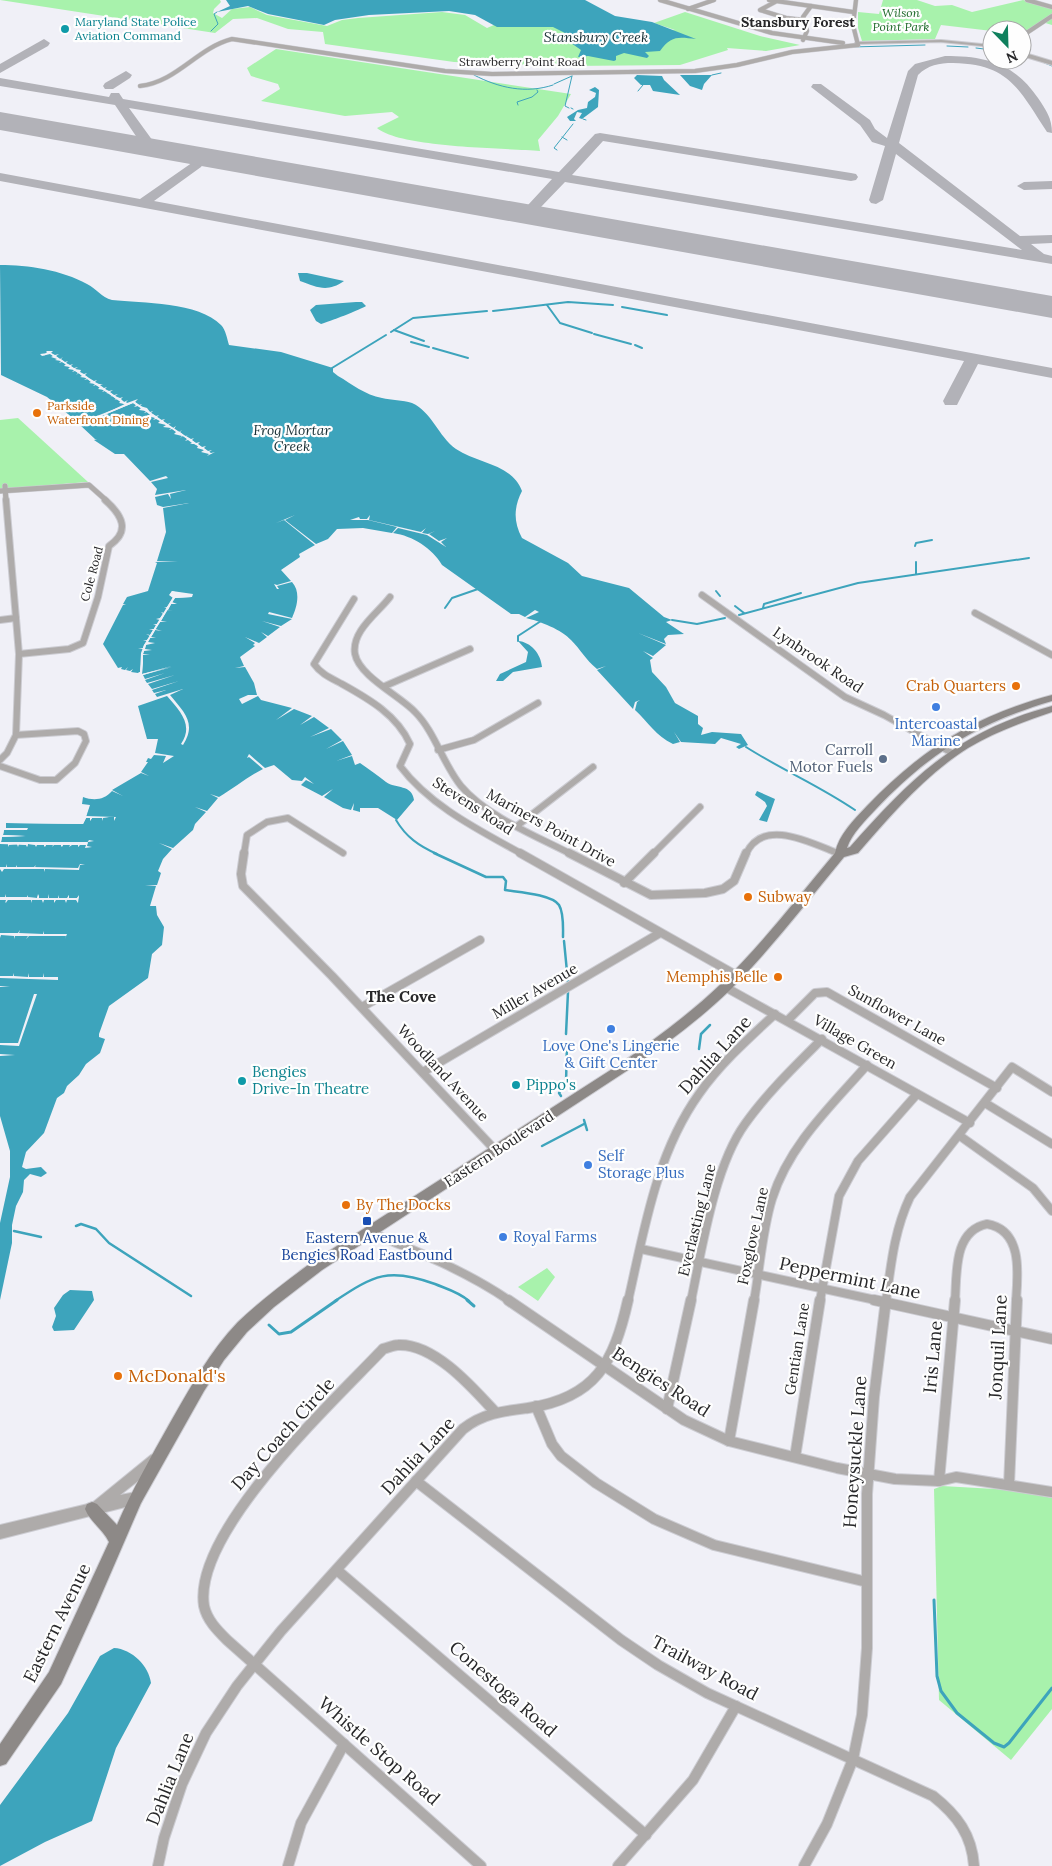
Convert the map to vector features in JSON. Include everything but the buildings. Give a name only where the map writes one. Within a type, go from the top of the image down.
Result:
[{"type":"main road","name":"Eastern Boulevard","points":[[840,854],[841,844],[885,793],[914,765],[939,746],[1001,714],[1052,698]]},
{"type":"main road","name":"Eastern Boulevard","points":[[136,1498],[199,1386],[219,1356],[242,1328],[290,1286],[369,1232],[496,1151],[667,1037],[725,987],[840,854],[854,850],[910,788],[952,753],[996,729],[1052,709]]},
{"type":"main road","name":"Eastern Avenue","points":[[0,1758],[55,1678],[84,1619],[136,1498]]},
{"type":"main road","points":[[92,1509],[111,1529],[117,1542]]},
{"type":"street","points":[[660,0],[742,30],[777,38],[858,44]]},
{"type":"street","points":[[694,0],[704,4]]},
{"type":"street","points":[[688,9],[714,0]]},
{"type":"street","points":[[769,0],[853,12]]},
{"type":"street","points":[[856,0],[853,12],[858,44]]},
{"type":"street","points":[[1027,0],[1052,7]]},
{"type":"street","points":[[777,1],[760,10],[775,15],[804,20]]},
{"type":"street","points":[[803,40],[807,31],[804,20],[810,6]]},
{"type":"street","points":[[1032,29],[1052,16]]},
{"type":"street","points":[[723,22],[768,34],[803,40],[858,44],[934,43],[982,46]]},
{"type":"street","name":"Strawberry Point Road","points":[[140,86],[157,83],[215,44],[236,39],[445,71],[492,74],[701,70],[737,65],[792,52],[858,44]]},
{"type":"street","points":[[1032,56],[1052,62]]},
{"type":"street","name":"Cole Road","points":[[4,489],[89,485],[119,512],[122,524],[119,539],[110,546],[98,597],[84,643],[70,649],[20,654]]},
{"type":"street","points":[[0,760],[7,753],[16,735],[20,654],[4,489]]},
{"type":"street","name":"Lynbrook Road","points":[[702,595],[845,697],[952,753]]},
{"type":"street","name":"Mariners Point Drive","points":[[390,596],[384,606],[368,622],[355,650],[360,666],[419,716],[452,777],[470,798],[518,826],[640,892],[656,895],[705,893],[723,889],[734,881],[750,846],[761,837],[773,834],[790,834],[840,854]]},
{"type":"street","name":"Stevens Road","points":[[354,599],[314,664],[324,674],[392,717],[405,733],[410,744],[400,766],[404,773],[430,796],[485,832],[736,975]]},
{"type":"street","points":[[975,613],[1052,655]]},
{"type":"street","points":[[0,620],[16,618]]},
{"type":"street","points":[[385,686],[470,649]]},
{"type":"street","points":[[438,750],[474,740],[538,703]]},
{"type":"street","points":[[0,766],[17,770],[40,780],[49,781],[70,771],[86,741],[84,734],[78,730],[16,735]]},
{"type":"street","points":[[518,826],[593,767]]},
{"type":"street","points":[[624,883],[700,807]]},
{"type":"street","name":"Woodland Avenue","points":[[343,853],[288,818],[267,822],[248,834],[241,874],[243,886],[362,1007],[496,1151]]},
{"type":"street","name":"Miller Avenue","points":[[423,1072],[660,933]]},
{"type":"street","points":[[362,1007],[480,940]]},
{"type":"street","name":"Village Green","points":[[725,987],[788,1020],[970,1123]]},
{"type":"street","name":"Sunflower Lane","points":[[788,1020],[815,993],[827,992],[997,1088]]},
{"type":"street","name":"Dahlia Lane","points":[[158,1866],[171,1816],[193,1758],[209,1729],[254,1663],[338,1571],[458,1434],[476,1420],[495,1412],[558,1402],[579,1392],[597,1377],[618,1340],[666,1156],[690,1106],[736,1051],[775,1014]]},
{"type":"street","name":"Everlasting Lane","points":[[668,1409],[717,1189],[729,1156],[744,1125],[774,1088],[822,1039]]},
{"type":"street","name":"Foxglove Lane","points":[[729,1441],[772,1200],[789,1158],[812,1125],[867,1065]]},
{"type":"street","name":"Honeysuckle Lane","points":[[804,1866],[827,1824],[853,1759],[866,1680],[868,1474],[874,1397],[894,1240],[900,1218],[910,1197],[960,1136],[1012,1067],[1052,1092]]},
{"type":"street","name":"Gentian Lane","points":[[795,1457],[831,1226],[846,1179],[868,1147],[917,1094]]},
{"type":"street","points":[[985,1103],[1052,1144]]},
{"type":"street","points":[[960,1136],[1033,1188],[1052,1211]]},
{"type":"street","name":"Iris Lane","points":[[939,1481],[959,1252],[962,1241],[968,1232],[976,1226],[990,1224]]},
{"type":"street","name":"Jonquil Lane","points":[[990,1224],[1000,1228],[1010,1239],[1018,1264],[1009,1484]]},
{"type":"street","name":"Bengies Road","points":[[369,1232],[448,1264],[470,1276],[605,1365],[684,1420],[729,1441],[895,1479],[939,1481],[956,1478],[1009,1484],[1052,1492]]},
{"type":"street","name":"Peppermint Lane","points":[[641,1249],[1052,1339]]},
{"type":"street","name":"Day Coach Circle","points":[[254,1663],[215,1628],[207,1614],[204,1594],[213,1562],[230,1523],[254,1488],[374,1357],[386,1348],[396,1345],[414,1347],[458,1373],[495,1412]]},
{"type":"street","points":[[536,1406],[552,1444],[561,1456],[596,1483],[654,1519],[714,1545],[867,1582]]},
{"type":"street","points":[[92,1509],[158,1458]]},
{"type":"street","name":"Trailway Road","points":[[416,1481],[643,1656],[707,1693],[909,1783],[945,1805],[955,1815],[970,1839],[974,1866]]},
{"type":"street","points":[[0,1532],[136,1498]]},
{"type":"street","name":"Conestoga Road","points":[[338,1571],[646,1835]]},
{"type":"street","name":"Whistle Stop Road","points":[[254,1663],[481,1866]]},
{"type":"street","points":[[618,1866],[693,1780],[736,1706]]},
{"type":"street","points":[[288,1866],[301,1823],[344,1744]]},
{"type":"green space","points":[[0,0],[220,0],[221,2],[214,9],[213,13],[222,18],[232,9],[250,7],[267,15],[327,26],[342,20],[358,18],[442,12],[465,15],[487,28],[494,25],[537,24],[675,30],[654,23],[685,12],[760,36],[800,45],[766,51],[727,48],[728,50],[680,65],[569,66],[454,62],[325,44],[323,32],[288,29],[257,18],[233,19],[215,33]]},
{"type":"green space","name":"Wilson Point Park","points":[[883,0],[917,0],[935,6],[952,5],[972,12],[1023,0],[1052,7],[1052,25],[1042,22],[1032,28],[1032,20],[982,20],[982,30],[941,25],[935,39],[862,41],[858,28],[858,12],[879,14]]},
{"type":"green space","points":[[276,49],[571,94],[558,116],[538,140],[540,151],[454,146],[407,140],[389,135],[377,128],[399,117],[392,112],[345,116],[261,101],[280,89],[278,84],[251,76],[247,68]]},
{"type":"green space","points":[[18,418],[88,482],[0,489],[0,420]]},
{"type":"green space","points":[[547,1268],[555,1277],[538,1301],[518,1287]]},
{"type":"green space","points":[[942,1486],[1013,1490],[1052,1498],[1052,1709],[1011,1760],[939,1700],[934,1489]]},
{"type":"water","name":"Stansbury Creek","points":[[226,0],[585,0],[615,16],[652,22],[696,39],[676,38],[668,42],[660,51],[645,52],[649,56],[647,58],[624,53],[616,56],[614,61],[588,56],[578,57],[581,50],[571,43],[575,38],[553,27],[497,27],[475,15],[449,11],[369,15],[335,20],[324,25],[268,14],[248,6],[217,12],[230,6]]},
{"type":"water","points":[[637,75],[662,76],[680,95],[653,91],[650,85],[641,85],[634,78]]},
{"type":"water","points":[[680,75],[712,75],[704,84],[702,90],[690,86]]},
{"type":"water","points":[[595,87],[599,90],[598,107],[582,119],[579,118],[582,113],[577,112],[574,119],[576,121],[570,121],[567,117],[578,110],[587,108],[588,102],[595,97],[596,93],[589,90]]},
{"type":"water","name":"Frog Mortar Creek","points":[[0,265],[33,267],[67,275],[87,284],[112,300],[170,305],[199,312],[211,317],[223,327],[229,345],[281,352],[333,368],[333,372],[338,376],[370,394],[412,403],[419,407],[430,418],[444,438],[456,449],[502,469],[517,482],[522,491],[517,503],[516,520],[522,538],[568,563],[582,576],[629,588],[664,617],[672,620],[666,622],[684,634],[668,635],[664,639],[666,644],[638,633],[666,645],[653,656],[643,651],[653,658],[650,660],[652,672],[666,687],[675,703],[698,716],[698,724],[703,728],[701,735],[712,732],[741,734],[748,745],[739,749],[736,747],[741,744],[721,738],[715,744],[681,742],[674,732],[680,742],[673,744],[667,741],[635,710],[637,702],[640,700],[635,702],[633,709],[597,670],[606,666],[597,669],[571,640],[562,633],[526,618],[539,612],[535,610],[525,617],[519,614],[511,614],[442,565],[427,548],[415,540],[393,533],[398,528],[427,535],[446,547],[441,542],[447,538],[439,541],[429,534],[435,531],[428,534],[422,533],[426,528],[421,532],[369,520],[370,515],[367,519],[360,519],[359,517],[350,520],[368,520],[397,527],[392,533],[363,528],[337,529],[328,539],[316,544],[285,520],[295,515],[276,523],[284,520],[315,545],[299,554],[300,557],[281,570],[291,581],[277,585],[274,584],[279,589],[277,586],[292,582],[296,590],[297,604],[292,618],[269,612],[268,614],[292,619],[281,626],[262,621],[280,627],[268,636],[261,632],[267,637],[259,643],[245,637],[255,643],[253,645],[255,646],[240,657],[244,666],[235,668],[245,667],[254,683],[257,695],[248,695],[239,699],[242,704],[258,696],[261,700],[292,708],[276,720],[294,709],[312,716],[300,725],[314,717],[329,728],[310,737],[331,729],[342,740],[326,749],[343,741],[352,755],[336,761],[352,756],[355,765],[360,763],[386,782],[407,789],[413,795],[414,800],[397,820],[378,808],[360,808],[360,812],[353,810],[354,803],[351,810],[343,808],[324,797],[333,789],[322,796],[301,785],[306,780],[314,784],[305,777],[302,781],[292,780],[274,765],[265,768],[249,754],[247,758],[249,757],[263,769],[219,797],[210,794],[218,798],[207,811],[195,807],[206,812],[195,824],[193,830],[173,848],[159,843],[172,849],[163,859],[158,871],[161,873],[157,885],[145,886],[156,886],[150,906],[156,906],[157,915],[164,927],[162,945],[152,954],[148,978],[109,1006],[99,1034],[99,1037],[105,1039],[100,1053],[86,1064],[79,1075],[67,1086],[64,1093],[57,1098],[44,1133],[26,1152],[22,1167],[26,1169],[41,1167],[47,1173],[41,1177],[30,1174],[24,1180],[23,1192],[16,1206],[12,1225],[12,1243],[0,1300],[0,1223],[10,1177],[10,1151],[0,1116],[0,1056],[15,1055],[0,1054],[0,1045],[19,1046],[37,994],[34,994],[18,1043],[0,1043],[0,987],[10,986],[0,986],[0,978],[58,980],[58,977],[44,977],[44,973],[43,977],[29,977],[29,973],[28,977],[14,976],[14,973],[13,976],[0,976],[0,938],[1,935],[14,936],[14,939],[15,936],[28,936],[26,939],[29,936],[66,936],[65,939],[67,934],[44,934],[44,931],[43,934],[19,933],[20,930],[18,933],[0,933],[0,900],[6,900],[6,903],[7,900],[77,900],[77,903],[79,896],[77,898],[69,898],[69,895],[68,898],[38,898],[38,894],[37,898],[0,897],[0,869],[2,872],[4,869],[44,869],[44,872],[45,869],[79,870],[80,865],[85,865],[80,864],[78,868],[35,867],[36,865],[34,867],[17,867],[17,865],[16,867],[7,867],[7,864],[6,867],[0,867],[0,844],[27,845],[27,847],[28,844],[45,845],[45,847],[46,845],[62,845],[62,847],[63,845],[78,845],[78,847],[79,845],[86,845],[86,847],[88,842],[1,842],[2,837],[25,836],[3,835],[4,830],[28,829],[6,829],[6,823],[83,824],[86,818],[91,818],[90,821],[92,818],[109,817],[86,817],[90,805],[82,804],[83,797],[99,799],[112,791],[123,796],[112,790],[141,773],[149,776],[141,772],[148,762],[146,762],[148,758],[151,759],[154,755],[166,756],[163,763],[174,756],[155,753],[158,739],[147,739],[138,706],[167,696],[181,713],[186,724],[185,737],[181,744],[183,745],[189,730],[189,724],[184,712],[170,695],[183,689],[157,697],[155,694],[166,690],[154,693],[152,690],[179,681],[152,689],[148,684],[175,675],[147,683],[145,680],[165,673],[145,679],[143,675],[172,666],[142,674],[143,654],[146,645],[175,598],[192,597],[172,591],[170,595],[173,597],[144,645],[141,653],[140,672],[131,672],[133,669],[130,671],[126,670],[128,667],[125,670],[121,669],[122,667],[118,668],[103,644],[123,605],[126,605],[123,604],[127,597],[148,591],[157,563],[155,562],[178,561],[157,561],[166,532],[163,508],[189,503],[163,507],[157,505],[155,497],[168,494],[171,499],[170,494],[186,490],[155,495],[157,489],[151,482],[168,478],[166,476],[150,481],[124,454],[115,454],[94,440],[97,439],[80,425],[133,403],[212,454],[135,402],[127,404],[48,351],[43,356],[49,353],[125,405],[79,423],[47,397],[1,375]]},
{"type":"water","points":[[298,273],[307,273],[344,281],[332,287],[322,288],[300,281]]},
{"type":"water","points":[[362,302],[366,306],[321,324],[316,321],[310,310],[316,305]]},
{"type":"water","points":[[518,641],[531,646],[540,658],[542,667],[513,672],[503,681],[496,681],[500,674],[526,662],[528,652]]},
{"type":"water","points":[[757,791],[775,799],[767,822],[759,820],[767,806],[765,802],[755,795]]},
{"type":"water","points":[[70,1290],[92,1291],[94,1300],[74,1330],[54,1331],[52,1327],[56,1316],[54,1308],[63,1295]]},
{"type":"water","points":[[114,1648],[133,1655],[147,1670],[151,1683],[116,1748],[92,1821],[45,1842],[0,1866],[0,1805],[68,1713],[100,1656]]},
{"type":"pier","points":[[46,351],[53,351],[51,353],[55,355],[59,354],[56,356],[60,359],[63,357],[61,359],[65,362],[68,361],[66,363],[70,365],[73,364],[71,366],[74,368],[78,367],[75,369],[81,370],[80,372],[87,373],[85,375],[94,381],[97,380],[95,382],[99,384],[103,384],[100,385],[104,388],[107,387],[105,389],[113,390],[110,392],[114,395],[118,394],[115,396],[120,398],[123,397],[121,399],[124,402],[128,400],[127,403],[138,399],[135,402],[139,405],[142,404],[140,406],[147,408],[150,412],[153,411],[151,413],[156,416],[159,415],[157,417],[161,420],[165,419],[163,421],[167,424],[171,423],[168,425],[173,428],[176,426],[174,429],[179,432],[182,430],[180,432],[185,436],[189,435],[186,436],[191,439],[194,438],[192,440],[196,443],[200,442],[198,444],[202,447],[206,446],[204,448],[208,451],[212,450],[209,452],[215,452],[207,456],[209,454],[201,452],[204,450],[197,448],[198,446],[194,444],[190,444],[192,443],[188,440],[185,441],[187,439],[183,436],[180,438],[182,436],[174,434],[176,432],[172,429],[169,430],[171,428],[163,427],[166,425],[158,423],[160,421],[156,419],[153,420],[155,418],[148,416],[150,415],[147,412],[144,413],[146,411],[139,410],[141,408],[138,406],[134,407],[136,405],[133,403],[78,426],[125,404],[119,403],[121,401],[118,399],[114,400],[116,399],[113,396],[110,397],[112,396],[109,393],[102,392],[104,390],[98,389],[100,387],[93,386],[95,384],[89,383],[91,382],[88,379],[84,380],[87,378],[80,377],[82,376],[79,373],[76,375],[78,373],[72,372],[74,370],[68,369],[70,367],[64,366],[66,364],[62,362],[59,363],[61,361],[55,360],[57,359],[51,357],[53,356],[50,354],[42,356],[40,354],[48,353]]},
{"type":"pier","points":[[172,591],[193,594],[192,597],[175,598],[172,602],[177,604],[171,604],[168,610],[173,611],[167,610],[161,621],[167,622],[160,622],[155,629],[162,631],[155,630],[151,637],[156,638],[150,638],[148,642],[155,643],[146,645],[145,649],[152,650],[144,651],[143,654],[150,654],[143,655],[142,674],[172,667],[143,675],[138,673],[140,672],[143,649],[138,648],[143,648],[147,641],[143,640],[147,640],[150,636],[146,634],[150,635],[153,630],[149,629],[154,629],[156,625],[153,624],[157,624],[160,620],[156,619],[160,618],[163,614],[161,612],[164,613],[167,608],[164,607],[167,607],[173,598],[169,595]]},
{"type":"pier","points":[[86,805],[89,805],[86,816],[116,817],[114,821],[114,817],[103,818],[102,821],[102,818],[92,818],[90,821],[90,818],[86,818],[83,824],[6,823],[6,828],[28,828],[27,830],[4,830],[3,835],[26,836],[2,837],[1,842],[87,843],[89,840],[94,841],[88,842],[87,846],[92,847],[85,848],[86,845],[78,847],[78,845],[72,845],[69,847],[70,845],[63,845],[61,847],[61,845],[54,845],[52,847],[53,845],[46,845],[44,847],[44,845],[37,845],[36,847],[35,845],[28,844],[27,847],[26,845],[19,844],[18,847],[17,844],[9,845],[8,847],[8,844],[0,844],[0,835],[5,821],[81,822]]},
{"type":"pier","points":[[6,894],[6,897],[27,897],[28,895],[28,897],[37,898],[39,894],[39,898],[48,898],[49,894],[49,898],[58,898],[59,895],[59,898],[67,898],[69,895],[69,898],[77,898],[79,895],[78,903],[76,900],[67,900],[66,903],[65,900],[56,900],[54,903],[54,900],[44,900],[43,903],[42,900],[32,900],[31,903],[31,900],[8,900],[5,903],[6,900],[0,900],[0,897],[5,897]]},
{"type":"waterway","points":[[211,31],[218,24],[214,14],[217,12]]},
{"type":"waterway","points":[[852,47],[925,45]]},
{"type":"waterway","points":[[947,46],[968,47]]},
{"type":"waterway","points":[[976,48],[982,49]]},
{"type":"waterway","points":[[1040,61],[1052,66]]},
{"type":"waterway","points":[[712,75],[721,73]]},
{"type":"waterway","points":[[474,75],[483,80],[513,88],[533,89],[553,85]]},
{"type":"waterway","points":[[554,84],[572,76],[565,106],[569,108]]},
{"type":"waterway","points":[[638,91],[643,85]]},
{"type":"waterway","points":[[518,105],[517,102],[532,97],[538,92],[537,90]]},
{"type":"waterway","points":[[562,137],[573,124]]},
{"type":"waterway","points":[[557,150],[554,148],[562,137]]},
{"type":"waterway","points":[[562,137],[567,140]]},
{"type":"waterway","points":[[493,311],[568,302],[613,305]]},
{"type":"waterway","points":[[547,305],[560,323],[592,333]]},
{"type":"waterway","points":[[622,307],[667,315]]},
{"type":"waterway","points":[[394,330],[413,318],[487,311]]},
{"type":"waterway","points":[[394,330],[424,341]]},
{"type":"waterway","points":[[594,334],[631,344]]},
{"type":"waterway","points":[[332,368],[386,335]]},
{"type":"waterway","points":[[411,342],[429,347]]},
{"type":"waterway","points":[[635,345],[642,348]]},
{"type":"waterway","points":[[433,348],[468,358]]},
{"type":"waterway","points":[[915,546],[916,543],[932,540]]},
{"type":"waterway","points":[[739,615],[858,583],[1029,558]]},
{"type":"waterway","points":[[916,562],[916,574]]},
{"type":"waterway","points":[[445,608],[452,598],[478,589]]},
{"type":"waterway","points":[[716,591],[720,596]]},
{"type":"waterway","points":[[763,608],[764,604],[801,593]]},
{"type":"waterway","points":[[735,606],[744,613]]},
{"type":"waterway","name":"Frog Mortar Creek","points":[[672,620],[697,624],[725,618]]},
{"type":"waterway","points":[[518,641],[518,636],[541,621]]},
{"type":"waterway","name":"Frog Mortar Creek","points":[[746,747],[855,810]]},
{"type":"waterway","points":[[396,820],[414,840],[424,848],[437,854]]},
{"type":"waterway","points":[[434,853],[486,877],[503,877],[506,881],[505,890],[542,896],[555,901],[562,912],[563,937]]},
{"type":"waterway","points":[[564,941],[568,982]]},
{"type":"waterway","points":[[566,1034],[568,992]]},
{"type":"waterway","points":[[699,1049],[701,1034],[710,1025]]},
{"type":"waterway","points":[[561,1096],[559,1093],[566,1083],[567,1043]]},
{"type":"waterway","points":[[584,1120],[587,1130]]},
{"type":"waterway","points":[[542,1146],[584,1124]]},
{"type":"waterway","points":[[76,1226],[81,1224],[96,1229],[109,1243],[191,1296]]},
{"type":"waterway","points":[[14,1231],[41,1237]]},
{"type":"waterway","points":[[335,1301],[372,1280],[382,1276],[393,1275],[405,1276],[435,1284],[457,1293],[469,1301]]},
{"type":"waterway","points":[[269,1325],[279,1334],[291,1332],[337,1300]]},
{"type":"waterway","points":[[467,1300],[474,1306]]},
{"type":"waterway","points":[[934,1600],[937,1676],[941,1691],[957,1713],[994,1743],[1004,1747],[1009,1743],[1052,1688]]},
{"type":"taxiway","points":[[0,69],[44,43]]},
{"type":"taxiway","points":[[892,145],[912,74],[920,66],[945,59],[976,62],[1004,70],[1024,87],[1052,129]]},
{"type":"taxiway","points":[[109,86],[126,75]]},
{"type":"taxiway","points":[[0,82],[119,102]]},
{"type":"taxiway","points":[[817,87],[865,123],[869,131],[877,139],[892,145]]},
{"type":"taxiway","points":[[115,96],[119,102]]},
{"type":"taxiway","points":[[119,102],[562,177]]},
{"type":"taxiway","points":[[119,102],[151,148]]},
{"type":"taxiway","points":[[562,177],[600,137],[851,177]]},
{"type":"taxiway","points":[[876,200],[892,145]]},
{"type":"taxiway","points":[[892,145],[1017,240]]},
{"type":"taxiway","points":[[143,203],[196,164]]},
{"type":"taxiway","points":[[0,177],[1052,373]]},
{"type":"taxiway","points":[[535,205],[562,177]]},
{"type":"taxiway","points":[[562,177],[1052,260]]},
{"type":"taxiway","points":[[1024,186],[1052,185]]},
{"type":"taxiway","points":[[1017,240],[1052,239]]},
{"type":"taxiway","points":[[1017,240],[1038,256]]},
{"type":"taxiway","points":[[951,401],[973,359]]},
{"type":"runway","points":[[0,121],[1052,307]]},
{"type":"place","name":"Maryland State Police Aviation Command","points":[[65,29]]},
{"type":"place","name":"Parkside Waterfront Dining","points":[[37,413]]},
{"type":"place","name":"Crab Quarters","points":[[1016,686]]},
{"type":"place","name":"Intercoastal Marine","points":[[936,707]]},
{"type":"place","name":"Carroll Motor Fuels","points":[[883,759]]},
{"type":"place","name":"Subway","points":[[748,897]]},
{"type":"place","name":"Memphis Belle","points":[[778,977]]},
{"type":"place","name":"Love One's Lingerie & Gift Center","points":[[611,1029]]},
{"type":"place","name":"Bengies Drive-In Theatre","points":[[242,1081]]},
{"type":"place","name":"Pippo's","points":[[516,1085]]},
{"type":"place","name":"Self Storage Plus","points":[[588,1165]]},
{"type":"place","name":"By The Docks","points":[[346,1205]]},
{"type":"place","name":"Eastern Avenue & Bengies Road Eastbound","points":[[367,1221]]},
{"type":"place","name":"Royal Farms","points":[[503,1237]]},
{"type":"place","name":"McDonald's","points":[[118,1376]]},
{"type":"district","name":"Stansbury Forest","points":[[798,22]]},
{"type":"district","name":"The Cove","points":[[401,996]]}]
